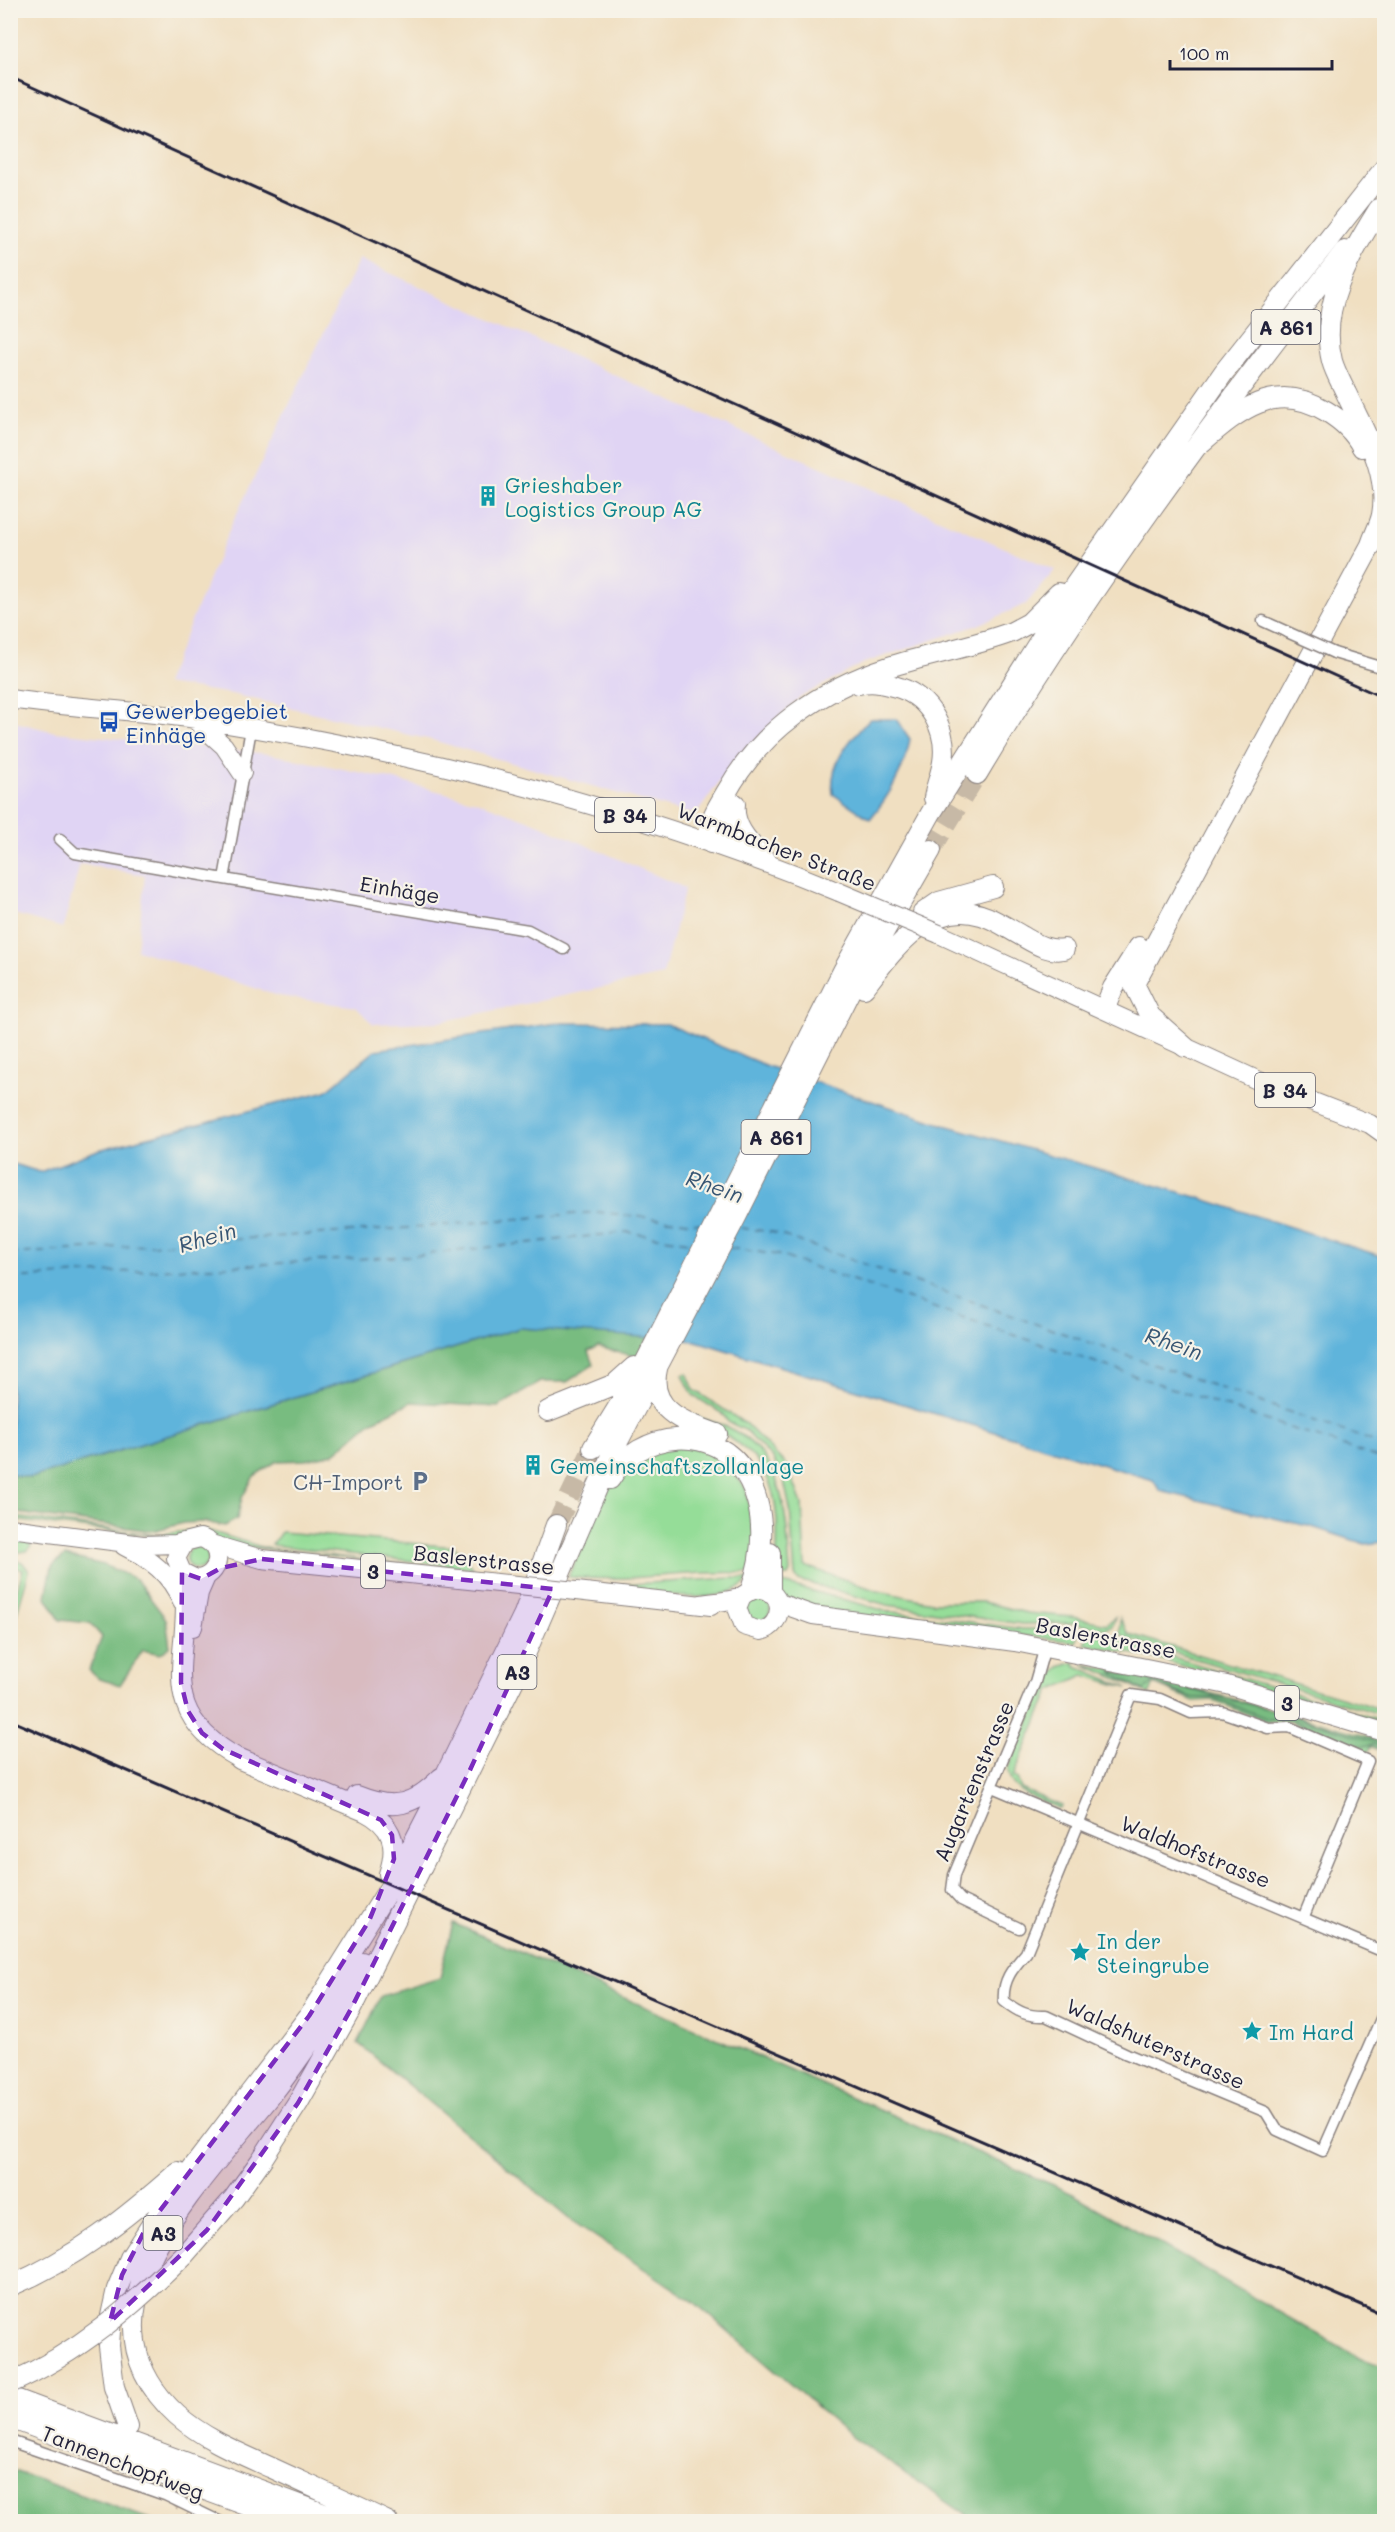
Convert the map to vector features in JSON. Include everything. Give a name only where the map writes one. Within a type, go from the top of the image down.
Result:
[{"type":"highway","name":"A 861","points":[[728,1214],[809,1056],[854,950],[931,813],[1075,585],[1224,372],[1384,169]]},
{"type":"highway","name":"A 861","points":[[977,774],[1195,448],[1382,206]]},
{"type":"highway","points":[[1105,1008],[1127,997],[1371,545],[1382,515],[1384,487],[1377,459],[1332,361],[1329,326],[1337,288],[1358,243],[1382,206]]},
{"type":"highway","points":[[1105,1008],[1113,988],[1143,941],[1334,598],[1365,540],[1376,508],[1377,483],[1358,438],[1335,416],[1308,402],[1283,398],[1255,404],[1227,421],[1195,448]]},
{"type":"highway","points":[[931,813],[943,760],[941,736],[936,718],[925,702],[908,691],[885,683],[862,683],[841,692],[789,726],[759,754],[746,773],[734,807],[720,836],[711,843],[707,831],[735,778],[755,750],[799,711],[832,690],[860,677],[1012,632],[1029,623],[1060,592],[1075,585]]},
{"type":"highway","points":[[734,807],[736,822],[742,834],[767,862]]},
{"type":"highway","name":"A 861","points":[[809,1056],[831,1029],[851,989],[931,850]]},
{"type":"highway","points":[[851,989],[889,946],[926,911],[950,898],[993,888]]},
{"type":"highway","points":[[831,1029],[894,951],[930,919],[945,914],[969,912],[982,915],[1048,950],[1064,948]]},
{"type":"highway","points":[[876,946],[905,913]]},
{"type":"highway","points":[[1134,984],[1150,1016],[1185,1047]]},
{"type":"highway","name":"A3","points":[[10,2383],[57,2359],[97,2332],[137,2300],[184,2255],[249,2178],[298,2103],[351,2009],[514,1680],[609,1459],[660,1330],[728,1214]]},
{"type":"highway","name":"A3","points":[[593,1448],[646,1366],[728,1214]]},
{"type":"highway","points":[[548,1411],[615,1384],[646,1366],[665,1408],[688,1424],[731,1441],[743,1452],[759,1475],[770,1503],[772,1520],[756,1599]]},
{"type":"highway","points":[[561,1572],[623,1461],[650,1443],[684,1438],[706,1444],[728,1455],[746,1473],[752,1485],[762,1527],[756,1599]]},
{"type":"highway","name":"A3","points":[[128,2427],[114,2387],[109,2329],[117,2289],[130,2258],[145,2230],[304,2024],[369,1921],[418,1836],[524,1614],[556,1525]]},
{"type":"highway","points":[[243,1753],[374,1803],[384,1804],[405,1803],[419,1797],[447,1772]]},
{"type":"highway","points":[[243,1753],[365,1811],[386,1825],[393,1840],[394,1859],[369,1921]]},
{"type":"highway","name":"A3","points":[[388,2522],[241,2454],[188,2424],[166,2404],[147,2374],[135,2340],[134,2313],[142,2274],[161,2237],[306,2049],[406,1895]]},
{"type":"highway","name":"A3","points":[[10,2286],[58,2263],[97,2238],[128,2215],[210,2144]]},
{"type":"highway","points":[[10,2397],[346,2522]]},
{"type":"highway","points":[[10,2418],[292,2522]]},
{"type":"main road","name":"Warmbacher Straße","points":[[10,699],[194,719],[394,754],[539,788],[767,862],[939,934],[1105,1008],[1257,1080],[1370,1124],[1384,1134]]},
{"type":"main road","points":[[194,719],[224,746],[242,773]]},
{"type":"main road","points":[[10,1528],[143,1545],[184,1542],[200,1538],[213,1545],[218,1556],[199,1593],[190,1649],[188,1682],[198,1709],[212,1727],[243,1753]]},
{"type":"main road","points":[[115,1540],[150,1560],[164,1572],[184,1607]]},
{"type":"main road","points":[[184,1542],[177,1552],[184,1607],[181,1683],[188,1711],[202,1733],[243,1753]]},
{"type":"main road","points":[[143,1545],[179,1568],[190,1578],[210,1575],[239,1558]]},
{"type":"main road","name":"Baslerstrasse","points":[[213,1545],[239,1558],[701,1604],[756,1599],[813,1615],[1045,1647],[1227,1685],[1384,1732]]},
{"type":"main road","points":[[756,1599],[780,1611],[775,1623]]},
{"type":"main road","name":"Baslerstrasse","points":[[756,1599],[744,1626],[756,1631],[765,1630],[775,1623],[813,1615]]},
{"type":"street","points":[[1263,621],[1334,653],[1384,668]]},
{"type":"street","points":[[224,879],[251,729]]},
{"type":"street","name":"Einhäge","points":[[60,839],[75,853],[528,930],[564,949]]},
{"type":"street","name":"Augartenstrasse","points":[[1019,1928],[961,1900],[952,1890],[954,1875],[1035,1682],[1045,1647]]},
{"type":"street","points":[[1077,1823],[1131,1695],[1160,1699],[1191,1713],[1222,1712],[1268,1728],[1289,1727],[1368,1761],[1304,1916]]},
{"type":"street","name":"Waldhofstrasse","points":[[992,1787],[1304,1916],[1384,1952]]},
{"type":"street","name":"Waldshuterstrasse","points":[[1077,1823],[1026,1953],[1010,1970],[1003,1989],[1004,2001],[1016,2010],[1031,2017],[1046,2016],[1126,2054],[1266,2112],[1277,2130],[1323,2151],[1384,2012]]},
{"type":"street","name":"Tannenchopfweg","points":[[10,2441],[165,2495],[221,2522]]},
{"type":"highlighted area","points":[[262,1559],[553,1589],[470,1770],[351,2009],[298,2103],[207,2230],[110,2322],[122,2275],[145,2230],[309,2016],[369,1921],[394,1859],[392,1835],[381,1820],[223,1749],[202,1733],[188,1711],[181,1683],[182,1572],[201,1579],[221,1568]]},
{"type":"shaded area","points":[[359,259],[676,403],[1055,570],[1026,604],[978,625],[864,663],[800,697],[734,761],[698,812],[686,813],[432,740],[232,694],[165,684],[230,528]]},
{"type":"shaded area","points":[[11,721],[55,732],[269,754],[387,778],[476,801],[538,824],[685,888],[663,975],[439,1022],[373,1024],[356,1007],[279,996],[137,950],[145,875],[80,864],[63,928],[11,913]]},
{"type":"green space","points":[[520,1328],[650,1336],[637,1357],[598,1347],[588,1351],[593,1365],[567,1382],[540,1382],[498,1407],[411,1402],[371,1422],[333,1454],[306,1460],[277,1461],[254,1476],[242,1498],[237,1519],[225,1526],[204,1522],[184,1523],[152,1531],[11,1512],[11,1474],[30,1478]]},
{"type":"green space","points":[[687,1373],[694,1390],[746,1424],[788,1467],[802,1504],[805,1566],[878,1591],[932,1602],[983,1602],[1027,1613],[1072,1617],[1107,1624],[1115,1617],[1112,1626],[1106,1629],[1073,1623],[1022,1624],[887,1605],[798,1580],[795,1575],[790,1509],[784,1481],[773,1459],[745,1430],[728,1422],[723,1414],[693,1395],[683,1375]]},
{"type":"green space","points":[[686,1414],[719,1424],[738,1433],[766,1460],[775,1477],[785,1513],[790,1572],[788,1576],[776,1576],[777,1516],[773,1494],[766,1475],[755,1459],[738,1444],[716,1429]]},
{"type":"green space","points":[[686,1446],[708,1451],[727,1464],[746,1489],[756,1546],[750,1573],[727,1572],[613,1578],[568,1577],[605,1495],[621,1471],[656,1448]]},
{"type":"green space","points":[[15,1517],[154,1535],[203,1529],[265,1548],[457,1571],[14,1520]]},
{"type":"green space","points":[[281,1532],[455,1547],[455,1550],[463,1551],[473,1568],[272,1545]]},
{"type":"green space","points":[[10,1533],[28,1540],[31,1546],[27,1551],[11,1553]]},
{"type":"green space","points":[[193,1547],[201,1547],[208,1554],[208,1562],[201,1569],[193,1569],[186,1562],[186,1554]]},
{"type":"green space","points":[[65,1556],[104,1565],[136,1579],[166,1619],[170,1647],[160,1654],[143,1650],[120,1685],[99,1679],[89,1670],[102,1637],[90,1623],[60,1620],[46,1597],[52,1566]]},
{"type":"green space","points":[[11,1560],[22,1562],[29,1571],[11,1632],[11,1610],[23,1570],[11,1566]]},
{"type":"green space","points":[[749,1579],[737,1589],[720,1595],[700,1597],[599,1586]]},
{"type":"green space","points":[[775,1581],[886,1611],[1022,1629],[1068,1629],[1077,1636],[1076,1642],[809,1609],[784,1601]]},
{"type":"green space","points":[[758,1597],[767,1600],[770,1609],[767,1618],[758,1621],[749,1618],[746,1609],[749,1600]]},
{"type":"green space","points":[[1120,1618],[1129,1634],[1384,1710],[1384,1715],[1129,1639],[1120,1633]]},
{"type":"green space","points":[[1094,1633],[1384,1721],[1384,1724],[1159,1659],[1085,1644],[1086,1638]]},
{"type":"green space","points":[[1075,1662],[1076,1666],[1128,1688],[1084,1675],[1050,1691],[1013,1777],[1017,1778],[1021,1789],[1062,1806],[1061,1809],[1019,1790],[1009,1777],[1008,1769],[1049,1678],[1060,1667]]},
{"type":"green space","points":[[1083,1664],[1234,1699],[1384,1741],[1384,1752],[1371,1746],[1367,1754],[1289,1721],[1267,1722],[1213,1700],[1194,1701],[1154,1684],[1149,1695],[1132,1685]]},
{"type":"green space","points":[[1118,1672],[1277,1711],[1384,1744],[1384,1748],[1373,1744],[1362,1747],[1290,1719],[1268,1719],[1214,1698],[1193,1698],[1153,1683],[1144,1691],[1112,1673]]},
{"type":"green space","points":[[453,1923],[1073,2194],[1361,2359],[1384,2366],[1384,2521],[975,2521],[852,2437],[694,2302],[569,2219],[358,2043],[381,1996],[440,1978]]},
{"type":"green space","points":[[11,2470],[155,2521],[11,2521]]},
{"type":"water","points":[[870,719],[896,719],[910,739],[896,782],[870,819],[833,794],[833,783],[837,762],[842,753]]},
{"type":"water","name":"Rhein","points":[[557,1023],[667,1024],[767,1066],[938,1123],[1200,1198],[1384,1257],[1384,1542],[1365,1544],[1312,1527],[1160,1491],[1153,1480],[696,1341],[520,1328],[30,1478],[11,1474],[10,1163],[40,1172],[98,1150],[326,1091],[376,1050]]},
{"type":"ferry route","points":[[10,1254],[395,1229],[598,1212],[706,1224]]},
{"type":"ferry route","points":[[741,1228],[772,1232],[1384,1445]]},
{"type":"ferry route","points":[[10,1278],[410,1256],[627,1232],[695,1243]]},
{"type":"ferry route","points":[[730,1248],[778,1255],[1384,1460]]},
{"type":"tunnel","points":[[931,850],[977,774]]},
{"type":"tunnel","points":[[556,1525],[593,1448]]},
{"type":"tunnel","points":[[150,2466],[160,2480],[192,2510]]},
{"type":"railway","points":[[10,77],[1384,698]]},
{"type":"railway","points":[[10,1720],[1384,2315]]},
{"type":"place","name":"Grieshaber Logistics Group AG","points":[[488,496]]},
{"type":"place","name":"Gewerbegebiet Einhäge","points":[[109,722]]},
{"type":"place","name":"Gemeinschaftszollanlage","points":[[533,1465]]},
{"type":"place","name":"CH-Import","points":[[420,1481]]},
{"type":"place","name":"In der Steingrube","points":[[1080,1952]]},
{"type":"place","name":"Im Hard","points":[[1252,2031]]}]
